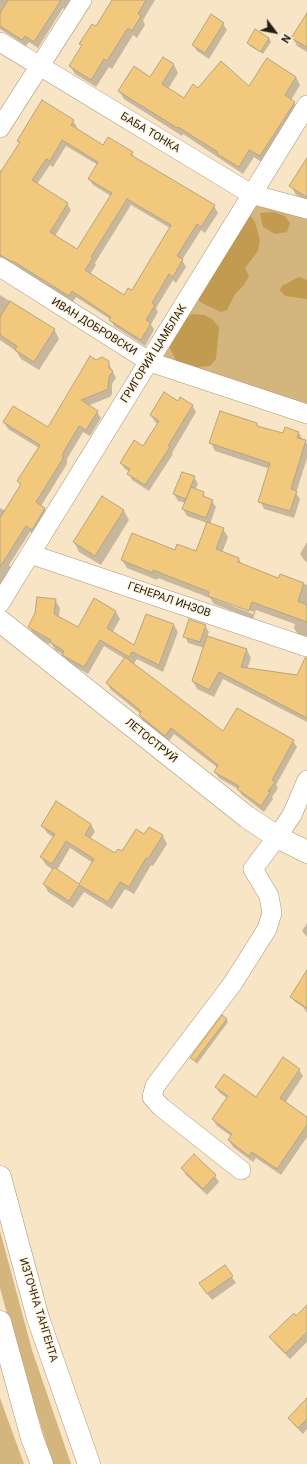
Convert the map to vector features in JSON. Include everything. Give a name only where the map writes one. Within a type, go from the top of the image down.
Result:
[{"type":"street","points":[[0,128],[82,0]]},
{"type":"street","name":"БАБА ТОНКА","points":[[0,42],[251,194],[307,209]]},
{"type":"street","name":"ГРИГОРИЙ ЦАМБЛАК","points":[[0,603],[150,362],[251,194],[307,105]]},
{"type":"street","name":"ИВАН ДОБРОВСКИ","points":[[0,267],[150,362],[307,414]]},
{"type":"street","name":"ГЕНЕРАЛ ИНЗОВ","points":[[30,554],[307,647]]},
{"type":"street","name":"ЛЕТОСТРУЙ","points":[[0,621],[247,817],[277,837],[307,852]]},
{"type":"street","points":[[241,1170],[161,1107],[152,1097],[155,1086],[233,983],[267,929],[272,913],[269,896],[253,868],[292,815],[307,780]]},
{"type":"street","name":"ИЗТОЧНА ТАНГЕНТА","points":[[0,1177],[38,1318],[89,1464]]},
{"type":"street","points":[[0,1322],[32,1438],[42,1464]]},
{"type":"shaded area","points":[[251,194],[307,209],[307,414],[150,362]]},
{"type":"shaded area","points":[[274,212],[285,216],[290,223],[287,232],[275,234],[263,227],[260,213]]},
{"type":"shaded area","points":[[250,215],[255,222],[260,240],[258,251],[245,268],[249,276],[244,285],[235,294],[227,310],[221,312],[197,299]]},
{"type":"shaded area","points":[[299,277],[307,280],[307,299],[285,296],[280,290],[282,286]]},
{"type":"shaded area","points":[[192,314],[204,315],[212,319],[219,327],[216,359],[210,366],[198,367],[176,361],[169,346],[187,317]]},
{"type":"shaded area","points":[[0,1231],[32,1350],[71,1464],[53,1464],[19,1357],[0,1288]]},
{"type":"shaded area","points":[[0,1398],[24,1464],[0,1464]]},
{"type":"building","points":[[8,0],[61,0],[34,42],[25,36],[22,40],[0,26],[0,13]]},
{"type":"building","points":[[112,0],[146,0],[138,14],[141,16],[132,31],[128,28],[107,61],[104,59],[91,80],[69,66],[82,45],[79,44],[92,24],[96,26]]},
{"type":"building","points":[[307,13],[307,47],[291,38]]},
{"type":"building","points":[[211,14],[224,23],[205,53],[192,45]]},
{"type":"building","points":[[255,29],[269,38],[261,52],[247,43]]},
{"type":"building","points":[[163,57],[174,64],[162,84],[184,98],[193,84],[198,88],[221,61],[249,86],[267,58],[296,77],[285,95],[295,102],[260,156],[249,150],[239,167],[217,154],[218,152],[118,91],[134,66],[150,77]]},
{"type":"building","points":[[42,100],[74,120],[71,125],[103,145],[108,137],[133,152],[131,155],[215,205],[201,227],[197,224],[177,256],[183,259],[173,277],[169,274],[152,303],[155,305],[146,320],[151,323],[141,340],[109,320],[111,317],[72,291],[69,296],[13,261],[12,262],[0,255],[0,173],[20,142],[17,141]],"holes":[[[62,140],[98,162],[88,179],[112,193],[77,249],[50,232],[68,203],[32,180],[46,159],[50,161]],[[127,199],[171,225],[132,290],[128,288],[124,295],[85,270],[93,258],[91,257]]]},
{"type":"building","points":[[307,158],[307,197],[289,186]]},
{"type":"building","points":[[10,301],[55,329],[34,362],[15,350],[17,346],[0,335],[0,317]]},
{"type":"building","points":[[90,356],[96,360],[102,357],[109,361],[109,368],[113,371],[109,377],[108,388],[81,400],[98,411],[86,430],[79,426],[63,453],[62,456],[64,457],[36,502],[45,508],[32,530],[26,526],[0,567],[0,518],[21,484],[17,481],[40,445],[3,422],[13,406],[48,427]]},
{"type":"building","points":[[164,392],[178,401],[180,397],[193,405],[168,446],[170,447],[145,485],[127,474],[130,469],[120,463],[134,440],[143,446],[159,421],[150,415]]},
{"type":"building","points":[[220,411],[257,423],[257,426],[283,433],[285,427],[299,432],[297,438],[306,440],[291,489],[297,491],[290,511],[258,502],[270,463],[209,443]]},
{"type":"building","points":[[182,472],[195,476],[186,499],[173,494]]},
{"type":"building","points":[[191,487],[204,492],[203,496],[213,500],[206,518],[182,509]]},
{"type":"building","points":[[102,496],[124,510],[95,556],[73,542]]},
{"type":"building","points":[[207,522],[224,528],[216,549],[239,558],[238,562],[278,578],[280,574],[304,583],[298,601],[307,605],[307,622],[252,602],[249,611],[208,596],[209,592],[153,570],[153,573],[121,560],[132,533],[175,550],[177,544],[196,551]]},
{"type":"building","points":[[37,597],[56,599],[54,614],[78,627],[94,598],[116,611],[107,628],[134,645],[146,614],[174,624],[159,665],[132,652],[129,657],[100,640],[84,667],[62,655],[64,651],[50,642],[51,640],[28,627],[35,613]]},
{"type":"building","points":[[189,619],[206,625],[200,642],[183,637]]},
{"type":"building","points":[[207,636],[247,649],[241,667],[297,675],[305,658],[307,658],[307,718],[219,672],[209,690],[192,681]]},
{"type":"building","points":[[125,657],[223,731],[237,708],[294,740],[272,780],[275,782],[268,791],[270,792],[261,806],[237,789],[239,786],[214,772],[218,765],[171,728],[165,736],[139,715],[141,711],[106,683]]},
{"type":"building","points":[[56,801],[91,824],[85,835],[115,853],[118,849],[122,851],[136,829],[144,834],[149,827],[163,835],[148,859],[146,858],[129,887],[120,882],[108,902],[79,885],[69,901],[43,884],[54,867],[79,884],[94,859],[66,841],[52,864],[40,857],[55,834],[41,826]]},
{"type":"building","points":[[307,970],[307,1008],[290,997]]},
{"type":"building","points":[[222,1015],[227,1019],[195,1061],[190,1058]]},
{"type":"building","points":[[283,1057],[300,1069],[280,1098],[307,1117],[307,1125],[277,1169],[252,1152],[249,1156],[228,1140],[232,1134],[212,1119],[228,1096],[215,1087],[224,1074],[256,1097]]},
{"type":"building","points":[[194,1154],[216,1175],[203,1189],[181,1168]]},
{"type":"building","points":[[225,1265],[233,1276],[207,1294],[199,1283]]},
{"type":"building","points":[[307,1305],[307,1332],[286,1353],[269,1337],[294,1313],[296,1316]]},
{"type":"building","points":[[307,1398],[307,1419],[298,1428],[288,1418]]}]
